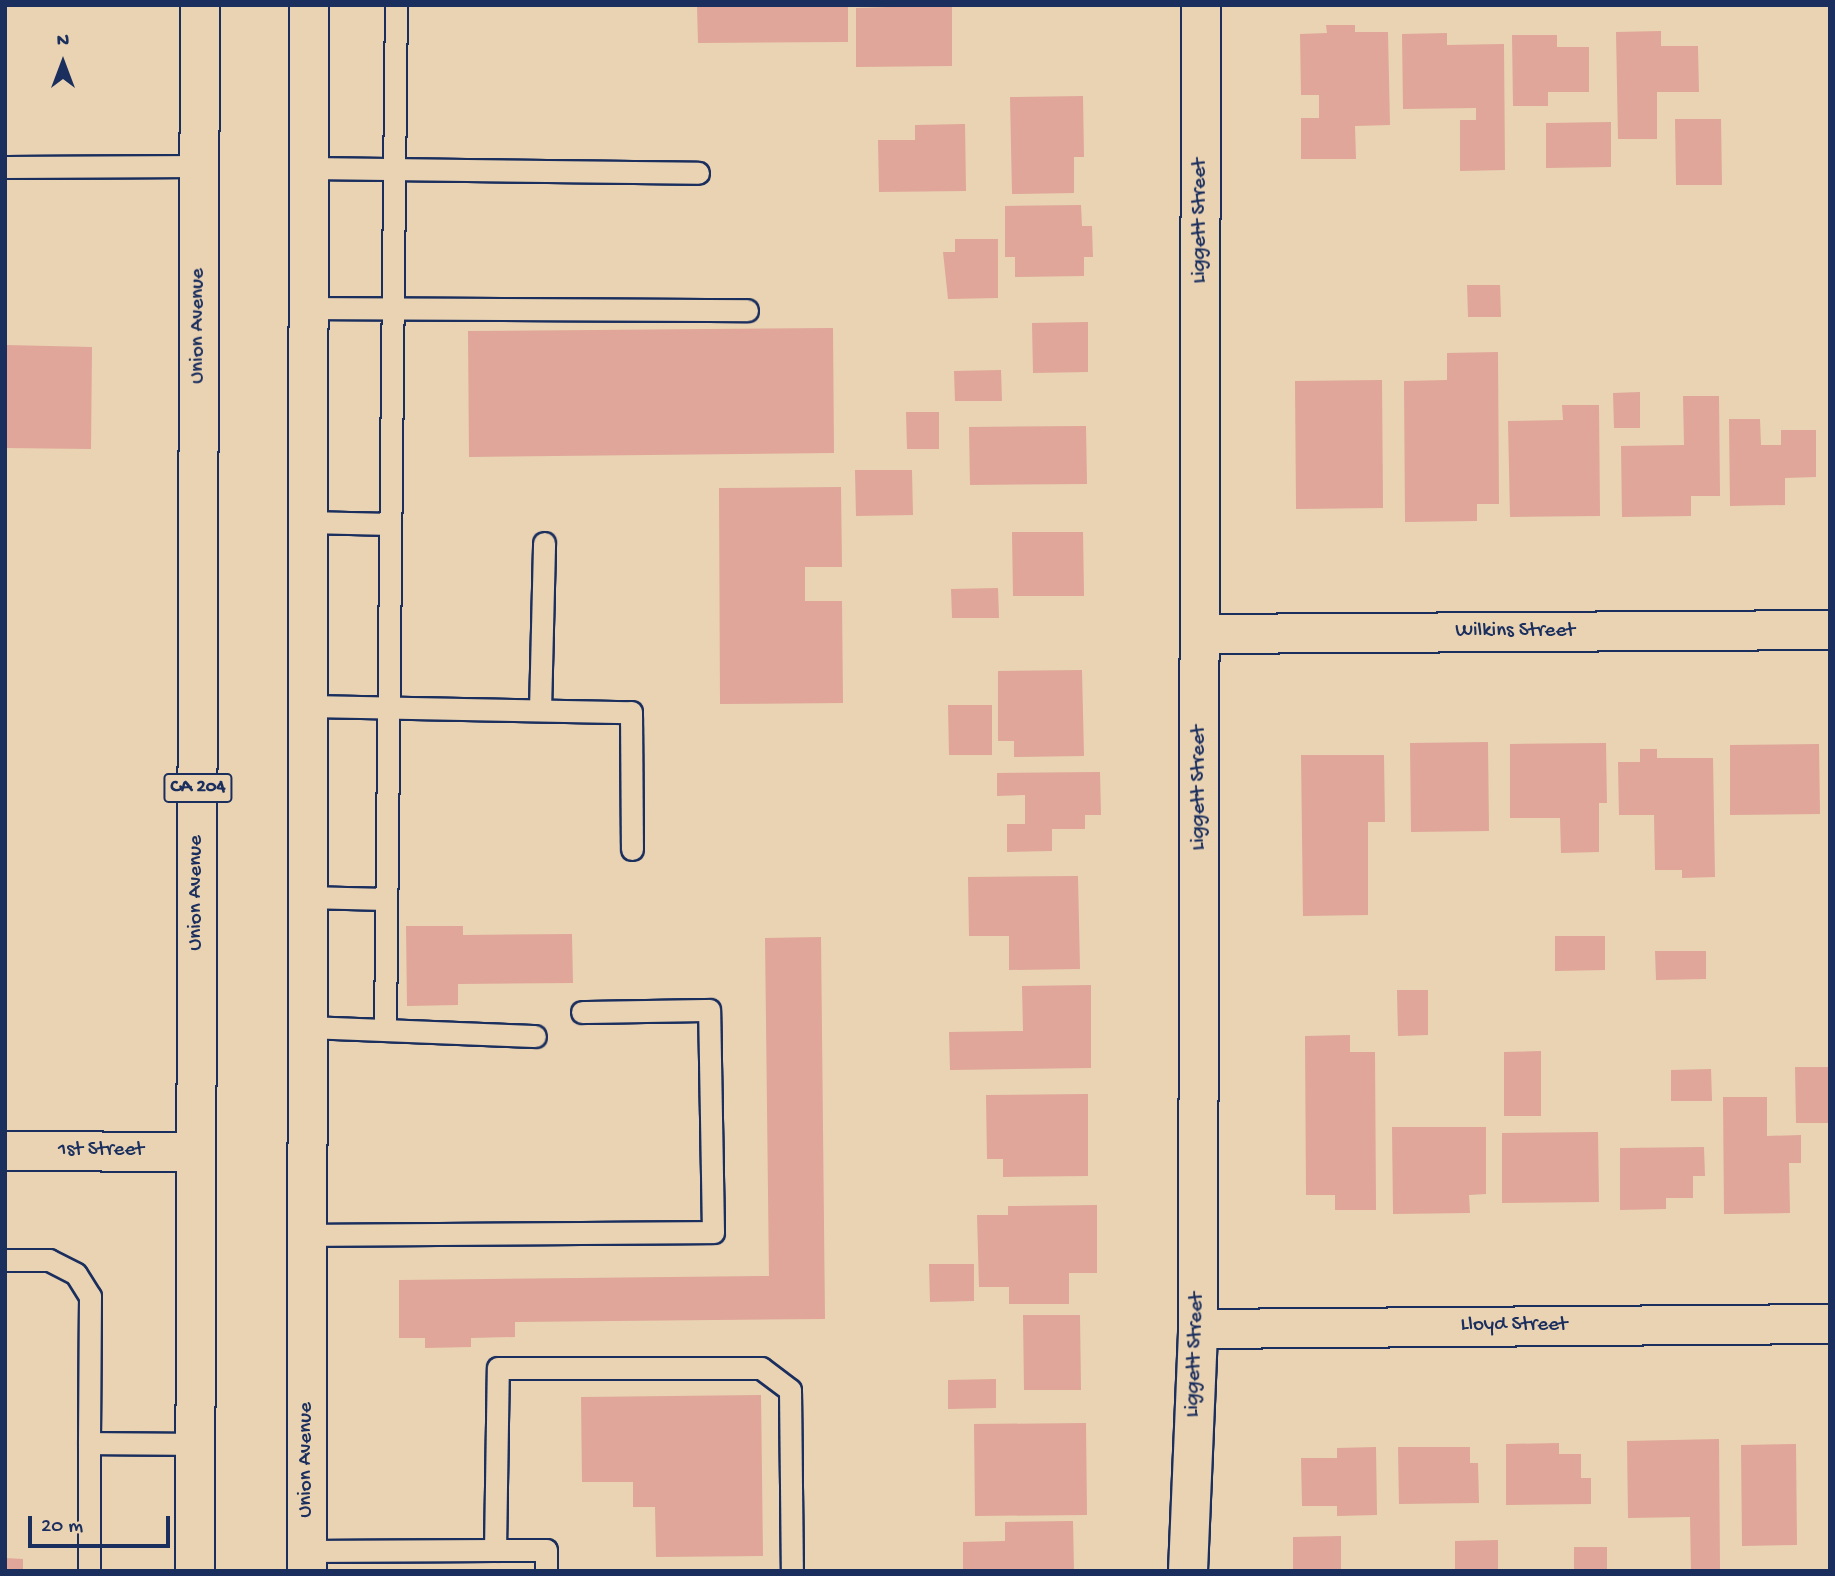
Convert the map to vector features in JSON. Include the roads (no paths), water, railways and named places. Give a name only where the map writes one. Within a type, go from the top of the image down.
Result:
[{"type":"main road","name":"Union Avenue","points":[[195,1571],[201,5]]},
{"type":"main road","name":"Union Avenue","points":[[307,1561],[309,5]]},
{"type":"main road","name":"Liggett Street","points":[[1188,1571],[1198,1329],[1201,5]]},
{"type":"main road","name":"Wilkins Street","points":[[1200,634],[1830,630]]},
{"type":"main road","name":"1st Street","points":[[5,1151],[196,1152]]},
{"type":"main road","name":"Lloyd Street","points":[[1198,1329],[1830,1324]]},
{"type":"lane","points":[[384,1030],[396,5]]},
{"type":"lane","points":[[5,167],[200,166]]},
{"type":"lane","points":[[309,168],[698,173]]},
{"type":"lane","points":[[308,308],[394,306],[747,310]]},
{"type":"lane","points":[[307,522],[390,524]]},
{"type":"lane","points":[[540,710],[544,543]]},
{"type":"lane","points":[[307,706],[631,712],[632,849]]},
{"type":"lane","points":[[307,897],[385,899]]},
{"type":"lane","points":[[306,1235],[713,1232],[709,1010],[582,1012]]},
{"type":"lane","points":[[306,1027],[535,1036]]},
{"type":"lane","points":[[5,1260],[49,1260],[76,1274],[90,1296],[89,1571]]},
{"type":"lane","points":[[495,1550],[498,1368],[761,1368],[790,1391],[792,1571]]},
{"type":"lane","points":[[89,1443],[195,1444]]},
{"type":"lane","points":[[307,1561],[495,1550],[546,1550],[546,1571]]}]
